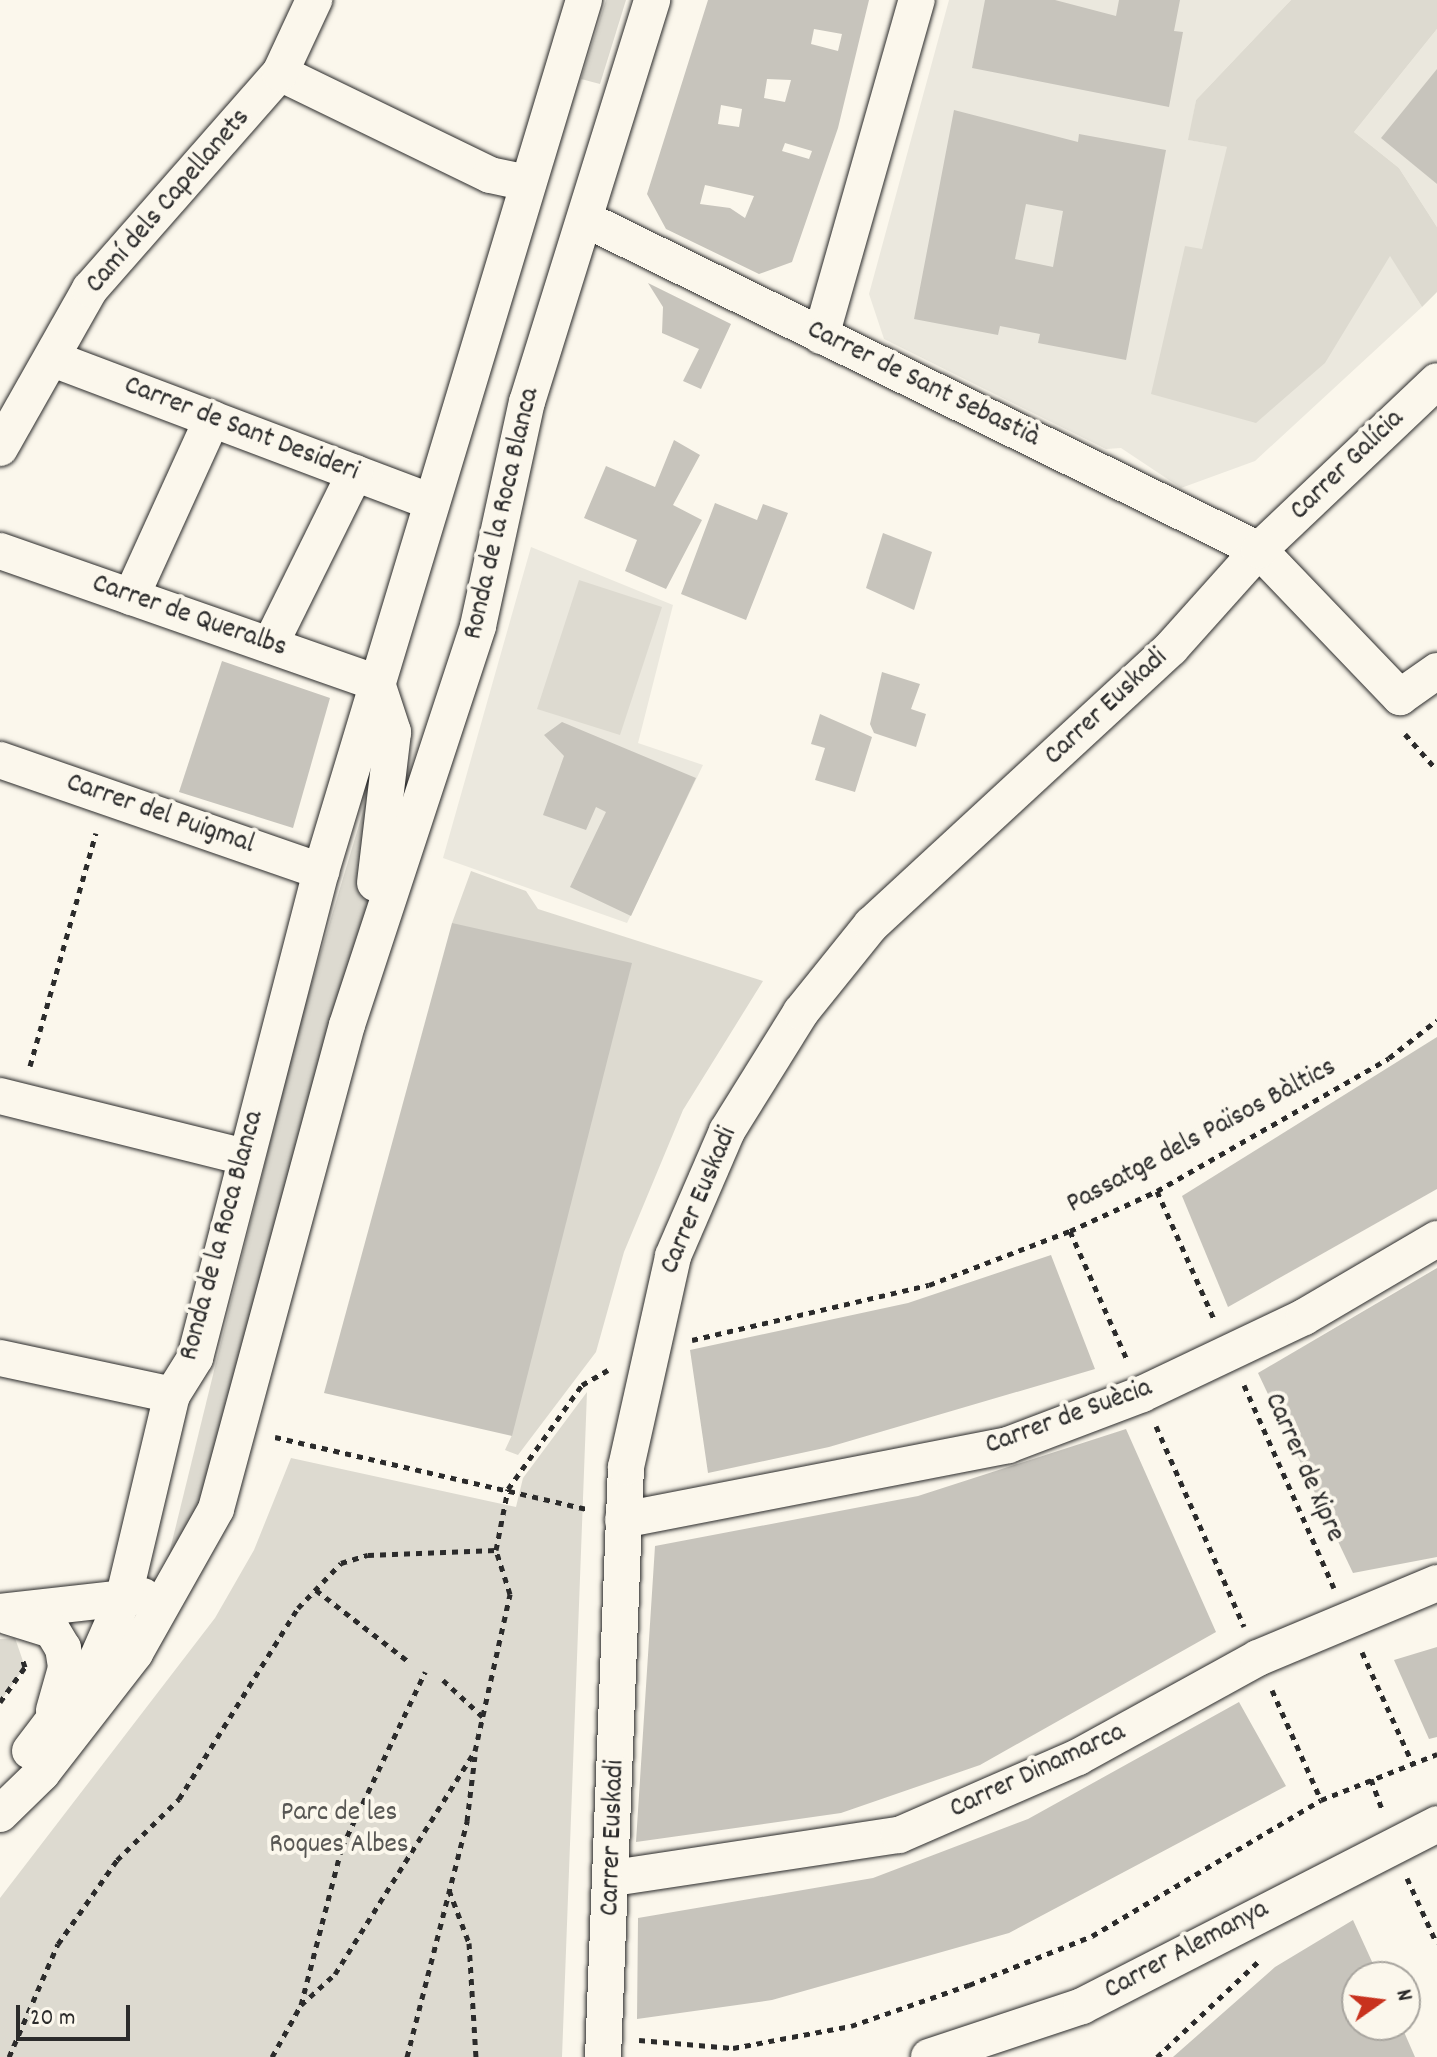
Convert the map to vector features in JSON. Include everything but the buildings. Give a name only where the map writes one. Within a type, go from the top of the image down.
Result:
[{"type":"street","name":"Camí dels Capellanets","points":[[0,448],[90,289],[280,73],[314,0]]},
{"type":"street","name":"Ronda de la Roca Blanca","points":[[0,1812],[45,1730],[93,1668],[123,1600],[172,1395],[195,1358],[244,1157],[321,871],[429,501],[584,0]]},
{"type":"street","name":"Ronda de la Roca Blanca","points":[[0,1812],[82,1724],[179,1585],[216,1509],[242,1431],[347,1025],[478,626],[527,402],[587,220],[652,0]]},
{"type":"street","points":[[821,336],[917,0]]},
{"type":"street","points":[[280,73],[490,175],[527,183]]},
{"type":"street","name":"Carrer de Sant Sebastià","points":[[587,220],[1259,550]]},
{"type":"street","name":"Carrer de Sant Desideri","points":[[53,359],[429,501]]},
{"type":"street","name":"Carrer Galícia","points":[[1259,550],[1437,381]]},
{"type":"street","points":[[131,597],[212,419]]},
{"type":"street","points":[[270,645],[355,473]]},
{"type":"street","points":[[1259,550],[1400,697],[1437,671]]},
{"type":"street","name":"Carrer Euskadi","points":[[604,2047],[613,1878],[623,1520],[648,1347],[702,1186],[801,1012],[882,915],[1171,648],[1259,550]]},
{"type":"street","name":"Carrer de Queralbs","points":[[0,551],[377,683]]},
{"type":"street","name":"Ronda de la Roca Blanca","points":[[347,1025],[391,766],[393,732],[377,683]]},
{"type":"street","name":"Carrer del Puigmal","points":[[0,760],[321,871]]},
{"type":"street","points":[[10,1099],[244,1157]]},
{"type":"street","name":"Carrer de Suècia","points":[[623,1520],[1008,1445],[1142,1394],[1229,1352],[1437,1239]]},
{"type":"street","points":[[0,1358],[172,1395]]},
{"type":"street","name":"Carrer Dinamarca","points":[[613,1878],[899,1835],[1078,1757],[1258,1658],[1347,1617],[1437,1583]]},
{"type":"street","points":[[0,1613],[123,1600],[179,1585]]},
{"type":"street","points":[[0,1613],[52,1630],[63,1648],[63,1689],[45,1730]]},
{"type":"street","name":"Carrer Alemanya","points":[[929,2057],[1082,2006],[1437,1824]]},
{"type":"path","points":[[1400,697],[1406,739],[1437,770]]},
{"type":"path","points":[[10,1099],[106,797]]},
{"type":"path","name":"Passatge dels Països Bàltics","points":[[648,1347],[777,1325],[913,1289],[1070,1231],[1157,1191],[1389,1058],[1437,1020]]},
{"type":"path","name":"Carrer de Xipre","points":[[1157,1191],[1412,1762]]},
{"type":"path","points":[[1070,1231],[1321,1800]]},
{"type":"path","points":[[407,2057],[448,1889],[510,1594],[496,1550],[508,1489],[582,1385],[648,1347]]},
{"type":"path","points":[[242,1431],[588,1509]]},
{"type":"path","points":[[9,2057],[58,1944],[117,1860],[179,1799],[316,1590],[341,1563],[368,1555],[496,1550]]},
{"type":"path","points":[[316,1590],[408,1661]]},
{"type":"path","points":[[0,1702],[25,1667],[20,1653]]},
{"type":"path","points":[[272,2057],[301,2005],[342,1847],[425,1672]]},
{"type":"path","points":[[443,1680],[484,1718]]},
{"type":"path","points":[[301,2005],[335,1974],[475,1751]]},
{"type":"path","points":[[604,2047],[733,2048],[851,2026],[1092,1936],[1321,1800],[1437,1754]]},
{"type":"path","points":[[1393,1874],[1404,1870]]},
{"type":"path","points":[[448,1889],[469,1943],[476,2057]]},
{"type":"path","points":[[1157,2057],[1275,1947]]},
{"type":"shaded area","points":[[949,0],[1291,0],[1196,100],[1189,140],[1227,147],[1390,255],[1422,307],[1255,461],[1181,488],[1121,448],[1106,449],[884,339],[869,294]]},
{"type":"shaded area","points":[[1437,29],[1437,227],[1399,168],[1354,132]]},
{"type":"shaded area","points":[[531,547],[673,605],[638,743],[703,765],[627,923],[443,858]]},
{"type":"green space","points":[[606,0],[626,0],[600,84],[581,79]]},
{"type":"green space","points":[[1291,0],[1437,0],[1437,29],[1354,132],[1399,168],[1437,227],[1437,292],[1422,307],[1390,256],[1325,363],[1256,423],[1151,394],[1185,246],[1202,249],[1227,147],[1188,140],[1196,100]]},
{"type":"green space","points":[[579,580],[662,607],[620,735],[537,709]]},
{"type":"green space","points":[[377,765],[391,766],[367,917],[182,1568],[168,1558],[299,1025]]},
{"type":"green space","points":[[471,871],[526,891],[538,909],[763,981],[683,1110],[624,1252],[596,1352],[518,1455],[505,1450],[512,1435],[452,923]]},
{"type":"green space","name":"Parc de les Roques Albes","points":[[587,1392],[562,2057],[0,2057],[0,1898],[215,1618],[254,1550],[291,1458],[516,1507],[523,1478]]},
{"type":"green space","points":[[15,1638],[25,1667],[0,1702],[0,1639]]}]
